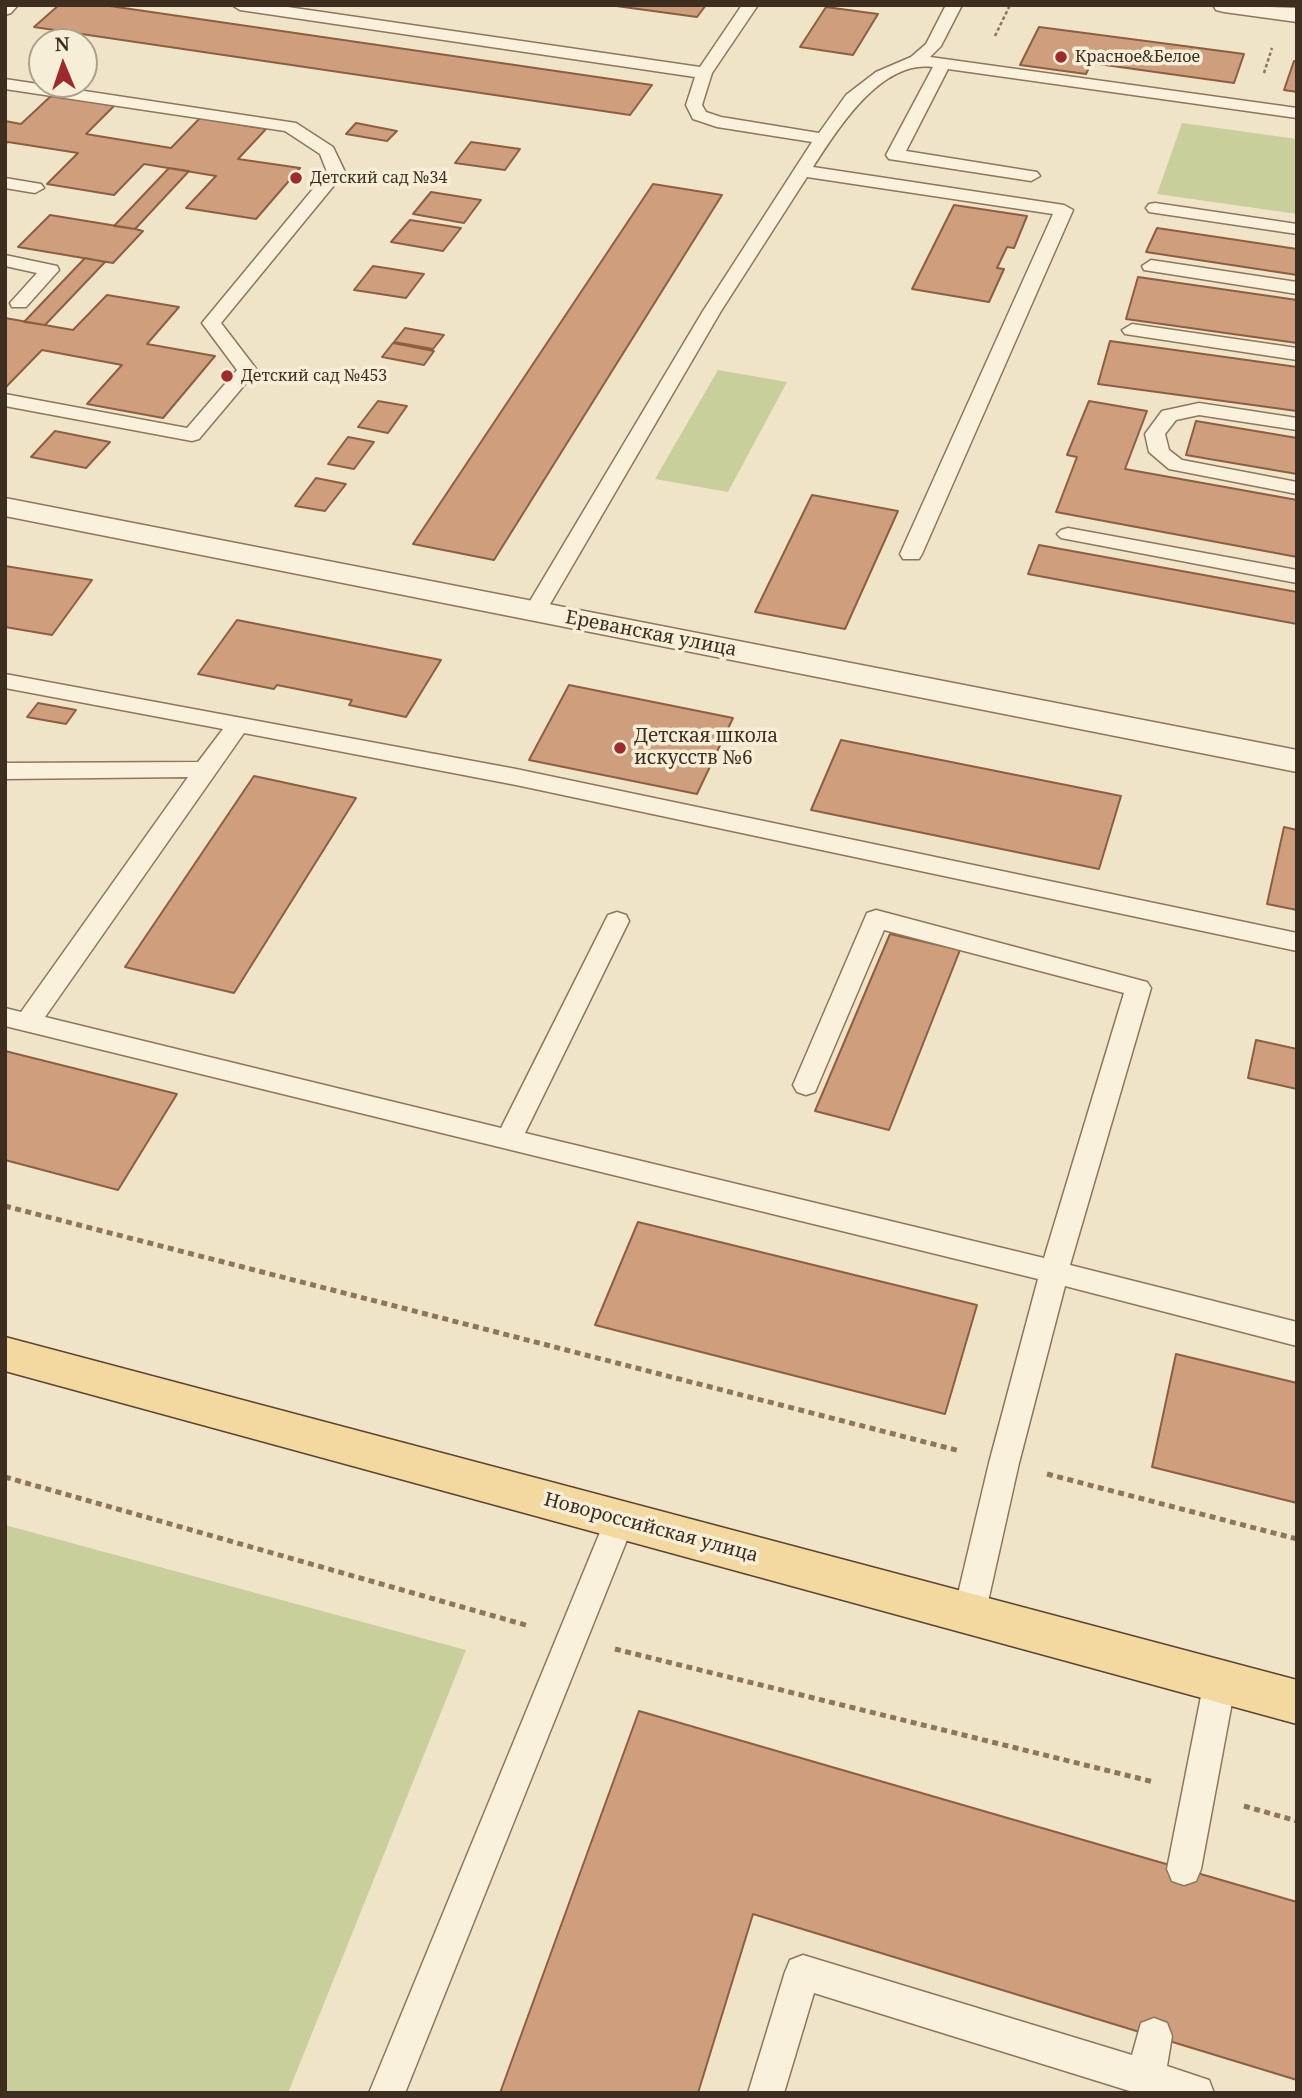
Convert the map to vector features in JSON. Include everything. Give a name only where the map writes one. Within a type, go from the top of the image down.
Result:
[{"type":"main road","name":"Новороссийская улица","points":[[5,1354],[1297,1702]]},
{"type":"street","points":[[1224,5],[1297,15]]},
{"type":"street","name":"Ереванская улица","points":[[5,507],[1297,761]]},
{"type":"lane","points":[[5,10],[10,5]]},
{"type":"lane","points":[[240,5],[704,74]]},
{"type":"lane","points":[[750,5],[704,74],[694,105],[699,115],[717,122],[823,139]]},
{"type":"lane","points":[[535,611],[712,312],[823,139],[852,99],[882,76],[916,60],[933,46],[954,5]]},
{"type":"lane","points":[[916,60],[1297,113]]},
{"type":"lane","points":[[943,64],[895,155],[1031,176]]},
{"type":"lane","points":[[5,84],[290,127],[327,151],[336,172],[211,323],[247,370],[192,435],[5,400]]},
{"type":"lane","points":[[803,171],[1064,210],[911,554]]},
{"type":"lane","points":[[5,183],[35,188]]},
{"type":"lane","points":[[1155,208],[1297,229]]},
{"type":"lane","points":[[5,260],[50,270],[19,303]]},
{"type":"lane","points":[[1151,267],[1297,288]]},
{"type":"lane","points":[[1132,330],[1297,354]]},
{"type":"lane","points":[[1297,424],[1199,409],[1169,415],[1156,434],[1159,452],[1176,465],[1297,488]]},
{"type":"lane","points":[[1069,534],[1297,578]]},
{"type":"lane","points":[[5,681],[544,783],[1297,942]]},
{"type":"lane","points":[[238,726],[17,1020],[1054,1272],[1297,1334]]},
{"type":"lane","points":[[5,771],[205,769]]},
{"type":"lane","points":[[806,1085],[876,919],[1138,988],[1054,1272],[1004,1463],[969,1615]]},
{"type":"lane","points":[[509,1139],[617,921]]},
{"type":"lane","points":[[387,2093],[620,1520]]},
{"type":"lane","points":[[1184,1870],[1220,1681]]},
{"type":"lane","points":[[766,2093],[803,1972],[1196,2093]]},
{"type":"lane","points":[[1146,2078],[1154,2036]]},
{"type":"path","points":[[5,1206],[1297,1539]]},
{"type":"path","points":[[5,1477],[572,1638],[1198,1793],[1297,1821]]},
{"type":"green space","points":[[1182,123],[1297,139],[1297,214],[1157,194]]},
{"type":"green space","points":[[718,370],[787,382],[728,492],[655,479]]},
{"type":"green space","points":[[5,1525],[466,1650],[288,2093],[5,2093]]},
{"type":"building","points":[[59,5],[103,5],[652,85],[630,115],[98,36],[98,28],[34,27]]},
{"type":"building","points":[[609,5],[706,5],[697,17]]},
{"type":"building","points":[[826,7],[878,14],[853,55],[800,47]]},
{"type":"building","points":[[1039,27],[1244,54],[1234,83],[1091,63],[1086,74],[1020,65]]},
{"type":"building","points":[[1294,61],[1297,61],[1297,92],[1284,90]]},
{"type":"building","points":[[49,98],[71,98],[115,105],[86,134],[171,148],[200,118],[266,129],[238,159],[300,168],[256,219],[186,208],[216,176],[144,164],[114,195],[47,184],[78,153],[8,142],[5,144],[5,121],[21,124]]},
{"type":"building","points":[[356,123],[397,131],[387,141],[346,134]]},
{"type":"building","points":[[471,142],[520,149],[505,170],[455,163]]},
{"type":"building","points":[[169,168],[189,171],[135,229],[114,226]]},
{"type":"building","points":[[653,184],[722,195],[494,560],[413,544]]},
{"type":"building","points":[[431,192],[481,200],[464,223],[413,214]]},
{"type":"building","points":[[954,205],[1027,216],[1014,248],[1007,247],[997,268],[1004,269],[989,302],[912,289]]},
{"type":"building","points":[[50,215],[143,231],[113,263],[18,247]]},
{"type":"building","points":[[410,220],[461,228],[443,251],[391,242]]},
{"type":"building","points":[[1157,228],[1297,249],[1297,275],[1146,252]]},
{"type":"building","points":[[85,258],[105,262],[45,325],[24,322]]},
{"type":"building","points":[[373,266],[424,274],[406,298],[354,290]]},
{"type":"building","points":[[1138,277],[1297,300],[1297,343],[1126,319]]},
{"type":"building","points":[[107,295],[179,307],[147,344],[215,356],[163,418],[87,404],[122,365],[42,350],[5,388],[5,318],[73,330]]},
{"type":"building","points":[[405,328],[444,335],[433,349],[394,342]]},
{"type":"building","points":[[1110,341],[1297,367],[1297,411],[1098,384]]},
{"type":"building","points":[[393,343],[434,351],[424,365],[382,357]]},
{"type":"building","points":[[378,401],[407,406],[388,433],[358,427]]},
{"type":"building","points":[[1089,401],[1147,411],[1125,469],[1297,500],[1297,557],[1056,512],[1077,457],[1067,455]]},
{"type":"building","points":[[1196,421],[1297,438],[1297,474],[1186,455]]},
{"type":"building","points":[[55,431],[110,442],[86,468],[31,457]]},
{"type":"building","points":[[348,437],[374,442],[354,469],[328,464]]},
{"type":"building","points":[[316,478],[346,484],[325,511],[295,506]]},
{"type":"building","points":[[812,495],[898,511],[845,629],[755,612]]},
{"type":"building","points":[[1039,545],[1297,592],[1297,624],[1028,574]]},
{"type":"building","points":[[5,566],[92,580],[52,635],[5,627]]},
{"type":"building","points":[[237,620],[441,660],[406,717],[349,705],[352,700],[277,685],[274,689],[198,674]]},
{"type":"building","points":[[569,685],[733,718],[697,794],[529,760]]},
{"type":"building","points":[[38,703],[76,710],[66,724],[27,717]]},
{"type":"building","points":[[841,740],[1121,796],[1099,869],[811,810]]},
{"type":"building","points":[[254,776],[356,798],[234,993],[125,967]]},
{"type":"building","points":[[1284,827],[1297,830],[1297,910],[1267,904]]},
{"type":"building","points":[[890,934],[960,950],[889,1130],[815,1111]]},
{"type":"building","points":[[1256,1040],[1297,1049],[1297,1089],[1248,1078]]},
{"type":"building","points":[[5,1051],[177,1094],[118,1190],[5,1160]]},
{"type":"building","points":[[638,1222],[977,1305],[945,1414],[595,1325]]},
{"type":"building","points":[[1176,1354],[1297,1383],[1297,1503],[1152,1467]]},
{"type":"building","points":[[639,1711],[1297,1902],[1297,2080],[753,1914],[698,2093],[500,2093]]},
{"type":"place","name":"Красное&Белое","points":[[1061,57]]},
{"type":"place","name":"Детский сад №34","points":[[296,178]]},
{"type":"place","name":"Детский сад №453","points":[[227,376]]},
{"type":"place","name":"Детская школа искусств №6","points":[[620,748]]}]
